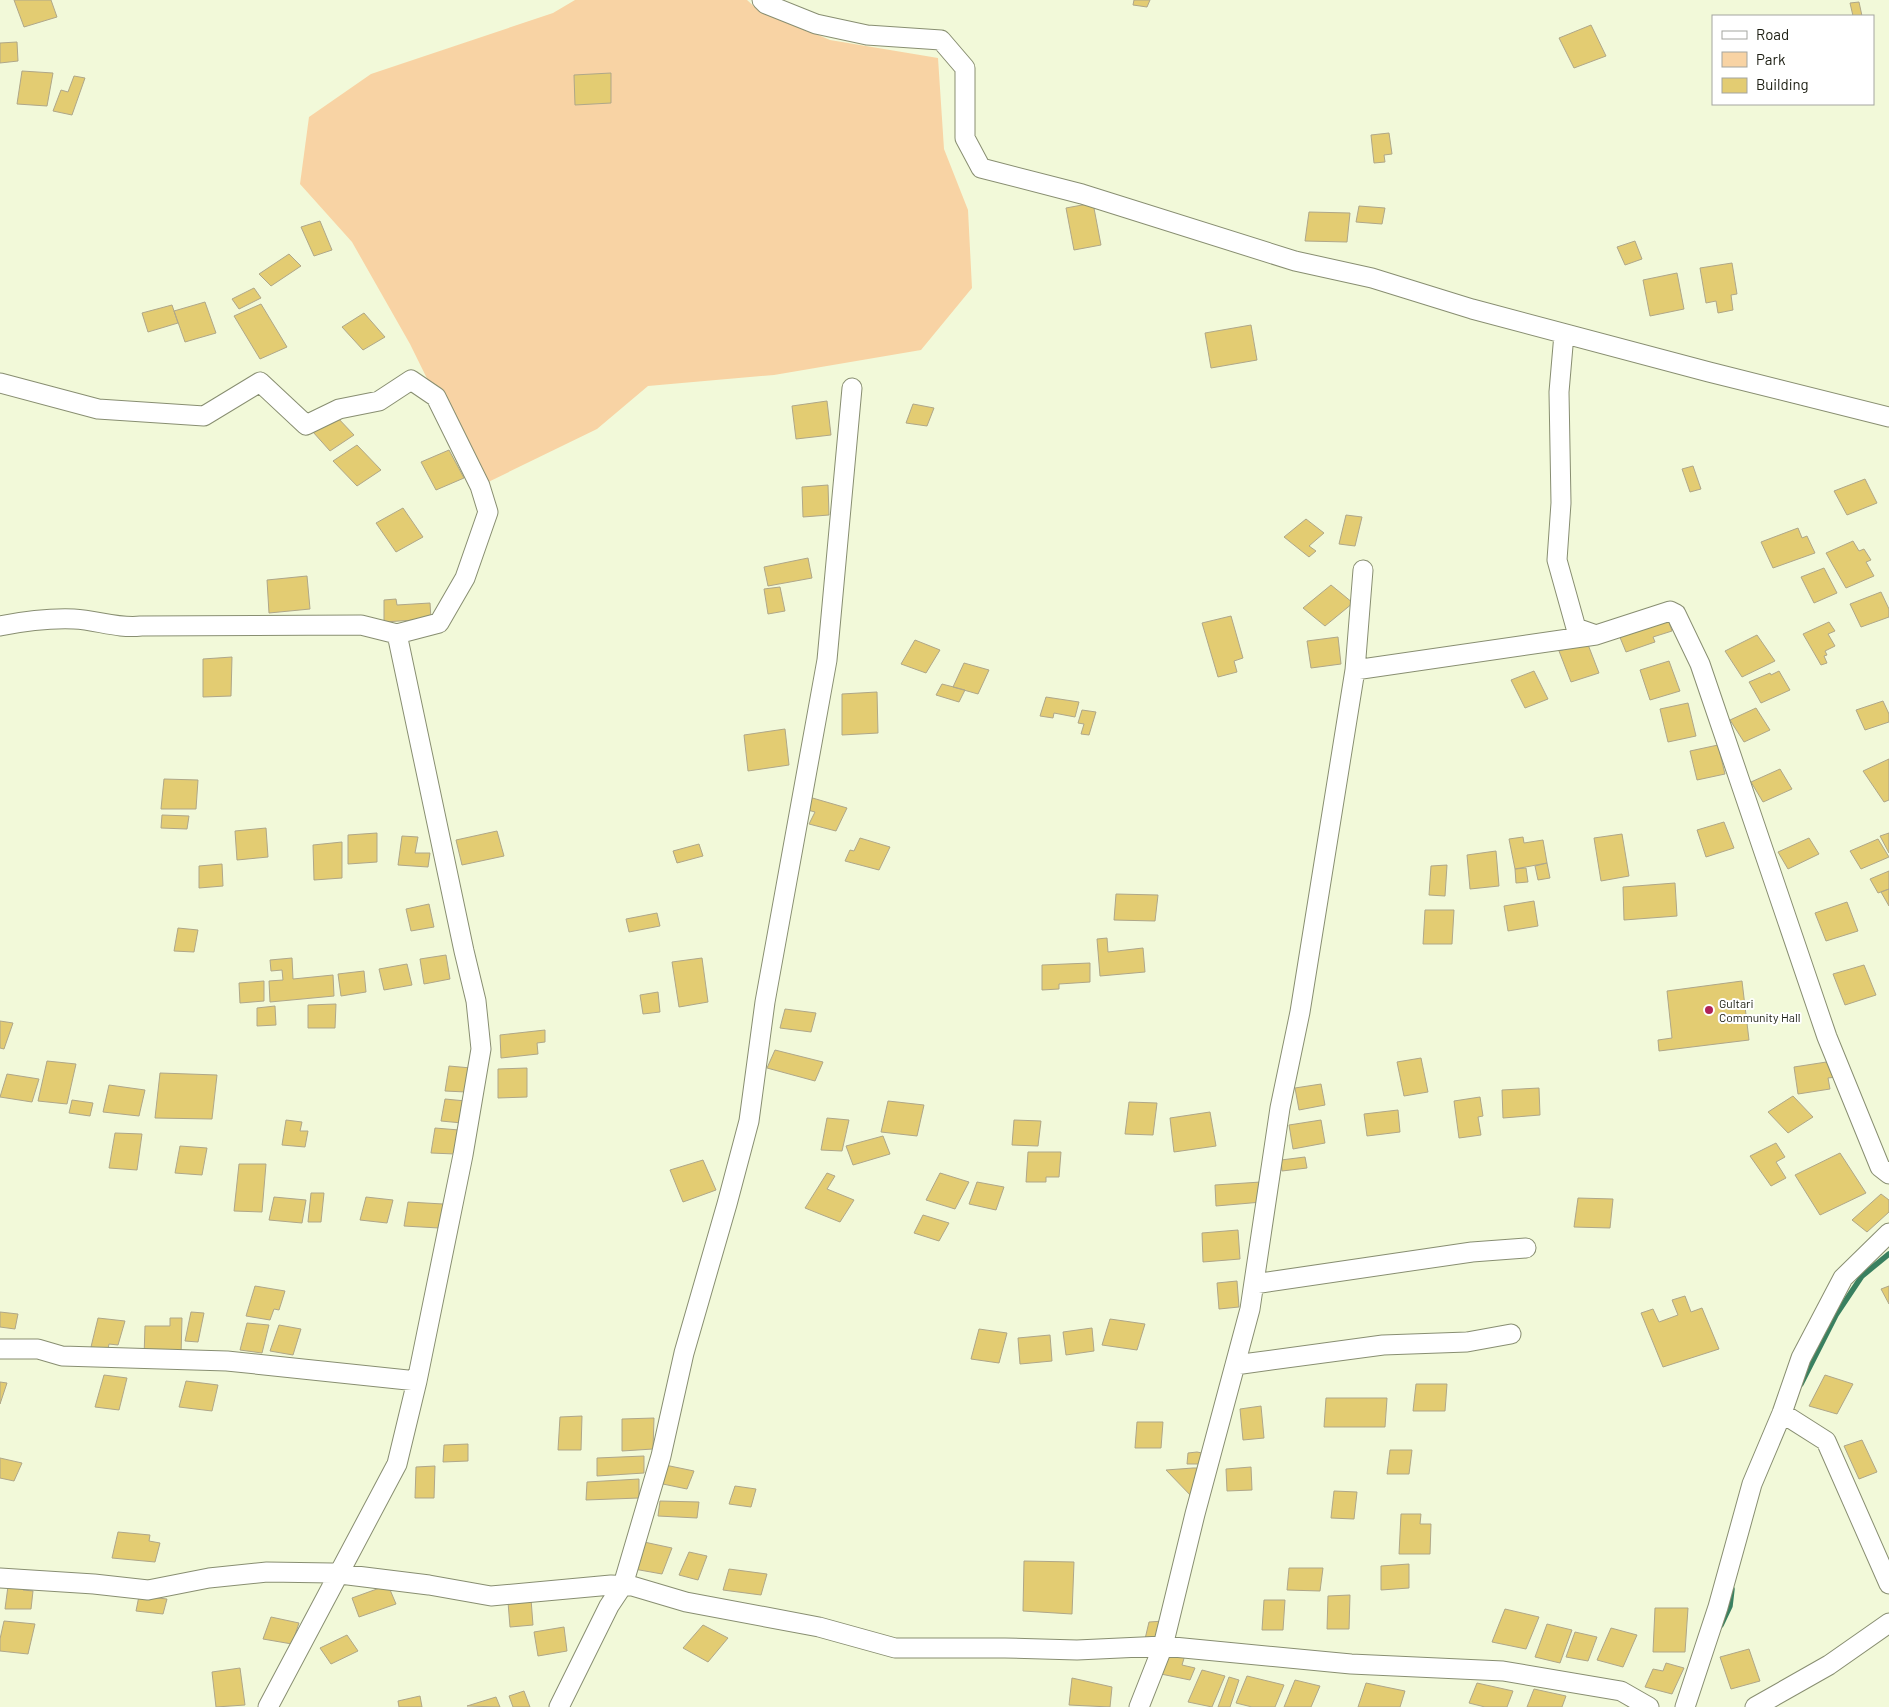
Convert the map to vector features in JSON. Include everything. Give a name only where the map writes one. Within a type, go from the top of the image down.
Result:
[{"type":"street","points":[[762,0],[766,4],[816,24],[868,36],[941,40],[965,68],[965,138],[981,168],[1082,194],[1296,261],[1372,278],[1472,309],[1564,334],[1889,417]]},
{"type":"street","points":[[1564,334],[1559,392],[1561,502],[1557,560],[1576,628],[1596,636]]},
{"type":"street","points":[[0,383],[98,409],[204,416],[260,382],[306,425],[339,409],[379,401],[411,380],[436,397],[480,486],[488,512],[464,578],[439,623],[397,634],[361,625],[150,626],[130,628],[76,619],[33,620],[0,626]]},
{"type":"street","points":[[558,1707],[609,1606],[623,1585],[660,1456],[684,1353],[749,1121],[767,993],[827,660],[852,388]]},
{"type":"street","points":[[1139,1707],[1163,1646],[1195,1514],[1250,1309],[1280,1108],[1300,1012],[1355,670],[1363,570]]},
{"type":"street","points":[[1355,670],[1596,636],[1670,611],[1676,614],[1700,664],[1827,1037],[1880,1167],[1889,1174]]},
{"type":"street","points":[[268,1707],[397,1464],[417,1382],[463,1155],[481,1049],[476,1001],[397,634]]},
{"type":"street","points":[[1685,1707],[1718,1608],[1752,1484],[1782,1413],[1801,1358],[1843,1278],[1889,1232]]},
{"type":"street","points":[[1254,1284],[1472,1252],[1526,1248]]},
{"type":"street","points":[[1235,1365],[1383,1346],[1467,1342],[1511,1334]]},
{"type":"street","points":[[0,1349],[38,1350],[62,1356],[227,1361],[417,1382]]},
{"type":"street","points":[[1782,1413],[1826,1441],[1889,1584]]},
{"type":"street","points":[[0,1578],[94,1584],[148,1590],[209,1578],[267,1572],[339,1574],[429,1584],[491,1596],[623,1585],[686,1602],[819,1627],[895,1648],[1077,1650],[1163,1646],[1351,1664],[1503,1671],[1621,1691],[1649,1707]]},
{"type":"street","points":[[1755,1707],[1829,1665],[1889,1623]]},
{"type":"green space","points":[[575,0],[747,0],[757,9],[830,40],[938,58],[944,149],[968,210],[972,288],[921,350],[774,375],[648,386],[597,429],[480,486],[410,344],[352,242],[300,184],[309,117],[371,74],[553,13]]},
{"type":"building","points":[[14,0],[51,0],[57,17],[24,27]]},
{"type":"building","points":[[1134,0],[1150,0],[1147,7],[1133,5]]},
{"type":"building","points":[[1859,2],[1862,15],[1853,15],[1850,3]]},
{"type":"building","points":[[1591,25],[1606,56],[1574,68],[1559,38]]},
{"type":"building","points":[[17,42],[18,61],[0,63],[0,43]]},
{"type":"building","points":[[22,71],[53,73],[47,106],[17,104]]},
{"type":"building","points":[[611,73],[611,103],[575,105],[574,75]]},
{"type":"building","points":[[74,76],[85,78],[72,115],[53,111],[61,90],[68,92]]},
{"type":"building","points":[[1389,133],[1392,154],[1384,155],[1385,162],[1374,163],[1371,135]]},
{"type":"building","points":[[1093,203],[1101,245],[1074,250],[1066,208]]},
{"type":"building","points":[[1359,206],[1385,208],[1382,224],[1356,222]]},
{"type":"building","points":[[1309,212],[1350,213],[1347,242],[1305,241]]},
{"type":"building","points":[[320,221],[332,250],[314,256],[301,227]]},
{"type":"building","points":[[1635,241],[1642,259],[1625,265],[1617,247]]},
{"type":"building","points":[[289,254],[301,266],[271,286],[259,274]]},
{"type":"building","points":[[1732,263],[1737,294],[1731,295],[1733,310],[1718,313],[1716,301],[1706,303],[1700,268]]},
{"type":"building","points":[[1677,273],[1684,309],[1650,316],[1643,280]]},
{"type":"building","points":[[254,288],[261,298],[239,309],[232,299]]},
{"type":"building","points":[[205,302],[216,333],[185,342],[174,311]]},
{"type":"building","points":[[261,304],[287,347],[260,359],[234,316]]},
{"type":"building","points":[[172,305],[178,323],[148,332],[142,313]]},
{"type":"building","points":[[364,313],[385,337],[363,350],[342,327]]},
{"type":"building","points":[[1251,325],[1257,360],[1211,368],[1205,333]]},
{"type":"building","points":[[827,401],[831,435],[796,439],[792,406]]},
{"type":"building","points":[[913,404],[934,408],[927,426],[906,423]]},
{"type":"building","points":[[336,416],[354,435],[330,451],[313,432]]},
{"type":"building","points":[[357,445],[381,470],[357,486],[333,461]]},
{"type":"building","points":[[449,450],[464,478],[436,490],[421,462]]},
{"type":"building","points":[[1693,466],[1701,489],[1690,492],[1682,469]]},
{"type":"building","points":[[1865,479],[1877,503],[1847,515],[1834,491]]},
{"type":"building","points":[[828,485],[829,515],[803,517],[802,487]]},
{"type":"building","points":[[403,508],[423,537],[396,552],[376,523]]},
{"type":"building","points":[[1346,515],[1362,517],[1355,546],[1339,544]]},
{"type":"building","points":[[1306,519],[1324,533],[1309,546],[1316,551],[1309,557],[1284,537]]},
{"type":"building","points":[[1798,528],[1802,538],[1807,536],[1815,553],[1773,568],[1761,542]]},
{"type":"building","points":[[1853,541],[1859,551],[1864,549],[1871,560],[1866,562],[1874,576],[1846,588],[1826,553]]},
{"type":"building","points":[[808,558],[812,578],[768,586],[764,567]]},
{"type":"building","points":[[1824,568],[1837,593],[1814,603],[1801,577]]},
{"type":"building","points":[[307,576],[310,609],[269,613],[267,580]]},
{"type":"building","points":[[1331,585],[1353,603],[1325,626],[1303,608]]},
{"type":"building","points":[[780,587],[785,611],[768,614],[764,589]]},
{"type":"building","points":[[1881,592],[1889,609],[1889,617],[1861,627],[1850,604]]},
{"type":"building","points":[[396,599],[397,605],[430,603],[431,619],[384,622],[384,600]]},
{"type":"building","points":[[1231,616],[1243,658],[1234,661],[1237,672],[1218,677],[1202,623]]},
{"type":"building","points":[[1668,619],[1672,631],[1653,637],[1655,642],[1626,652],[1619,635]]},
{"type":"building","points":[[1829,622],[1835,631],[1828,634],[1835,646],[1825,651],[1827,655],[1824,656],[1827,663],[1821,665],[1803,634]]},
{"type":"building","points":[[1757,635],[1775,661],[1742,677],[1725,651]]},
{"type":"building","points":[[1338,637],[1341,664],[1311,668],[1307,641]]},
{"type":"building","points":[[915,640],[940,650],[926,673],[901,664]]},
{"type":"building","points":[[1587,642],[1599,673],[1571,682],[1559,651]]},
{"type":"building","points":[[232,657],[231,696],[203,697],[203,659]]},
{"type":"building","points":[[1669,661],[1680,691],[1650,700],[1640,670]]},
{"type":"building","points":[[964,663],[989,670],[978,694],[953,687]]},
{"type":"building","points":[[1534,671],[1548,699],[1525,708],[1511,680]]},
{"type":"building","points":[[1779,671],[1790,690],[1761,703],[1749,682]]},
{"type":"building","points":[[942,684],[965,690],[959,702],[936,695]]},
{"type":"building","points":[[877,692],[878,733],[842,735],[842,694]]},
{"type":"building","points":[[1046,697],[1079,702],[1075,717],[1054,713],[1053,718],[1040,716]]},
{"type":"building","points":[[1883,701],[1889,714],[1889,722],[1865,730],[1856,710]]},
{"type":"building","points":[[1688,703],[1696,736],[1668,742],[1660,709]]},
{"type":"building","points":[[1756,708],[1770,730],[1744,742],[1730,720]]},
{"type":"building","points":[[1082,710],[1096,712],[1089,735],[1081,734],[1084,724],[1078,723]]},
{"type":"building","points":[[785,729],[789,765],[748,771],[744,735]]},
{"type":"building","points":[[1718,745],[1725,774],[1697,780],[1690,751]]},
{"type":"building","points":[[1889,759],[1889,800],[1884,802],[1863,771]]},
{"type":"building","points":[[1780,769],[1792,789],[1763,802],[1751,782]]},
{"type":"building","points":[[164,779],[198,780],[196,809],[161,809]]},
{"type":"building","points":[[809,797],[847,808],[836,831],[809,824],[815,812],[804,809]]},
{"type":"building","points":[[162,815],[189,816],[187,829],[161,828]]},
{"type":"building","points":[[1724,822],[1734,848],[1706,857],[1697,830]]},
{"type":"building","points":[[266,828],[268,857],[237,860],[235,831]]},
{"type":"building","points":[[497,831],[504,856],[462,865],[456,840]]},
{"type":"building","points":[[377,833],[377,862],[348,864],[348,835]]},
{"type":"building","points":[[1889,833],[1889,853],[1880,836]]},
{"type":"building","points":[[1622,834],[1629,876],[1601,881],[1594,838]]},
{"type":"building","points":[[402,836],[418,837],[415,853],[430,853],[428,867],[398,865]]},
{"type":"building","points":[[1523,837],[1524,843],[1543,840],[1547,863],[1515,869],[1509,839]]},
{"type":"building","points":[[860,838],[890,847],[879,870],[845,861],[850,850],[854,851]]},
{"type":"building","points":[[1809,838],[1819,854],[1788,869],[1778,852]]},
{"type":"building","points":[[1878,839],[1889,857],[1861,869],[1850,851]]},
{"type":"building","points":[[342,842],[342,878],[314,880],[313,845]]},
{"type":"building","points":[[699,844],[703,856],[677,863],[673,851]]},
{"type":"building","points":[[1496,851],[1499,886],[1470,889],[1467,855]]},
{"type":"building","points":[[1547,863],[1550,878],[1538,880],[1535,866]]},
{"type":"building","points":[[222,864],[223,886],[199,888],[199,866]]},
{"type":"building","points":[[1447,865],[1445,896],[1429,895],[1431,866]]},
{"type":"building","points":[[1526,868],[1528,882],[1516,883],[1515,869]]},
{"type":"building","points":[[1889,871],[1889,889],[1878,893],[1870,879]]},
{"type":"building","points":[[1675,883],[1677,916],[1624,920],[1623,887]]},
{"type":"building","points":[[1889,889],[1889,906],[1881,892]]},
{"type":"building","points":[[1116,894],[1158,895],[1155,921],[1114,920]]},
{"type":"building","points":[[1534,901],[1538,926],[1508,931],[1504,906]]},
{"type":"building","points":[[1847,902],[1858,931],[1826,941],[1815,913]]},
{"type":"building","points":[[429,904],[434,927],[411,931],[406,909]]},
{"type":"building","points":[[1425,910],[1454,910],[1452,944],[1423,944]]},
{"type":"building","points":[[657,913],[660,926],[629,932],[626,919]]},
{"type":"building","points":[[178,928],[198,930],[194,952],[174,951]]},
{"type":"building","points":[[1107,938],[1108,952],[1143,948],[1145,972],[1100,976],[1097,939]]},
{"type":"building","points":[[446,955],[450,979],[424,984],[420,959]]},
{"type":"building","points":[[292,958],[293,979],[333,975],[334,996],[270,1002],[269,981],[283,980],[282,970],[271,971],[270,960]]},
{"type":"building","points":[[702,958],[708,1002],[679,1007],[672,962]]},
{"type":"building","points":[[1090,963],[1090,982],[1059,984],[1059,989],[1042,990],[1042,965]]},
{"type":"building","points":[[407,964],[412,985],[384,990],[379,969]]},
{"type":"building","points":[[1864,965],[1876,995],[1845,1005],[1833,974]]},
{"type":"building","points":[[364,971],[366,992],[341,996],[338,974]]},
{"type":"building","points":[[264,981],[264,1001],[240,1003],[239,983]]},
{"type":"building","points":[[1742,981],[1749,1040],[1659,1051],[1658,1040],[1672,1038],[1667,991]]},
{"type":"building","points":[[658,992],[660,1012],[643,1014],[640,995]]},
{"type":"building","points":[[336,1004],[335,1028],[308,1028],[308,1005]]},
{"type":"building","points":[[275,1006],[276,1025],[257,1026],[257,1008]]},
{"type":"building","points":[[785,1009],[816,1013],[811,1032],[780,1028]]},
{"type":"building","points":[[0,1021],[13,1023],[4,1049],[0,1048]]},
{"type":"building","points":[[545,1030],[545,1042],[537,1043],[538,1054],[501,1058],[500,1035]]},
{"type":"building","points":[[775,1050],[823,1062],[815,1081],[767,1068]]},
{"type":"building","points":[[1421,1058],[1428,1092],[1404,1096],[1397,1062]]},
{"type":"building","points":[[47,1061],[76,1064],[67,1104],[38,1101]]},
{"type":"building","points":[[1833,1061],[1836,1077],[1828,1078],[1830,1089],[1798,1094],[1794,1067]]},
{"type":"building","points":[[449,1066],[471,1068],[466,1092],[445,1091]]},
{"type":"building","points":[[527,1068],[527,1097],[498,1098],[498,1069]]},
{"type":"building","points":[[160,1073],[217,1075],[212,1119],[155,1118]]},
{"type":"building","points":[[7,1074],[39,1079],[32,1102],[0,1097]]},
{"type":"building","points":[[1321,1084],[1325,1105],[1299,1110],[1295,1088]]},
{"type":"building","points":[[109,1085],[145,1090],[139,1116],[103,1112]]},
{"type":"building","points":[[1539,1088],[1540,1115],[1503,1118],[1502,1090]]},
{"type":"building","points":[[1793,1096],[1813,1117],[1788,1133],[1768,1112]]},
{"type":"building","points":[[1480,1097],[1483,1116],[1478,1117],[1481,1135],[1459,1138],[1454,1101]]},
{"type":"building","points":[[445,1099],[466,1101],[462,1123],[441,1121]]},
{"type":"building","points":[[72,1100],[93,1103],[90,1116],[69,1113]]},
{"type":"building","points":[[888,1101],[924,1105],[917,1136],[881,1132]]},
{"type":"building","points":[[1129,1102],[1157,1103],[1153,1135],[1125,1134]]},
{"type":"building","points":[[1398,1110],[1400,1132],[1367,1136],[1364,1114]]},
{"type":"building","points":[[1210,1112],[1216,1146],[1174,1152],[1170,1118]]},
{"type":"building","points":[[827,1118],[849,1120],[842,1151],[821,1150]]},
{"type":"building","points":[[286,1120],[302,1122],[300,1131],[308,1131],[305,1147],[282,1145]]},
{"type":"building","points":[[1014,1120],[1041,1121],[1038,1146],[1012,1145]]},
{"type":"building","points":[[1321,1120],[1325,1143],[1293,1149],[1289,1125]]},
{"type":"building","points":[[435,1128],[459,1130],[455,1154],[431,1153]]},
{"type":"building","points":[[115,1133],[142,1134],[137,1170],[109,1168]]},
{"type":"building","points":[[883,1136],[890,1154],[853,1165],[846,1146]]},
{"type":"building","points":[[1776,1143],[1785,1157],[1776,1162],[1786,1178],[1771,1186],[1750,1156]]},
{"type":"building","points":[[180,1146],[207,1148],[202,1175],[175,1173]]},
{"type":"building","points":[[1028,1152],[1061,1152],[1059,1177],[1046,1177],[1046,1182],[1026,1182]]},
{"type":"building","points":[[1840,1153],[1866,1193],[1820,1215],[1795,1175]]},
{"type":"building","points":[[1305,1157],[1307,1168],[1282,1171],[1281,1160]]},
{"type":"building","points":[[703,1160],[716,1190],[683,1202],[670,1170]]},
{"type":"building","points":[[239,1164],[266,1164],[262,1212],[234,1211]]},
{"type":"building","points":[[827,1173],[835,1176],[827,1189],[854,1200],[840,1222],[805,1208]]},
{"type":"building","points":[[940,1173],[969,1182],[955,1209],[926,1200]]},
{"type":"building","points":[[977,1182],[1004,1187],[996,1210],[969,1204]]},
{"type":"building","points":[[1261,1182],[1262,1202],[1216,1206],[1215,1185]]},
{"type":"building","points":[[311,1193],[324,1193],[321,1222],[308,1222]]},
{"type":"building","points":[[1881,1194],[1889,1200],[1889,1212],[1867,1232],[1852,1220]]},
{"type":"building","points":[[274,1197],[306,1200],[302,1223],[269,1220]]},
{"type":"building","points":[[366,1197],[393,1200],[387,1223],[360,1220]]},
{"type":"building","points":[[1578,1198],[1613,1199],[1610,1228],[1574,1227]]},
{"type":"building","points":[[408,1202],[443,1204],[439,1228],[404,1226]]},
{"type":"building","points":[[923,1215],[949,1223],[939,1241],[914,1233]]},
{"type":"building","points":[[1238,1230],[1240,1259],[1203,1262],[1202,1233]]},
{"type":"building","points":[[1237,1281],[1239,1307],[1219,1309],[1217,1283]]},
{"type":"building","points":[[255,1286],[285,1291],[279,1310],[274,1309],[270,1320],[246,1316]]},
{"type":"building","points":[[1889,1286],[1889,1304],[1881,1289]]},
{"type":"building","points":[[1685,1296],[1691,1312],[1702,1308],[1719,1349],[1663,1367],[1641,1313],[1653,1309],[1659,1322],[1678,1315],[1672,1300]]},
{"type":"building","points":[[0,1312],[18,1314],[15,1329],[0,1327]]},
{"type":"building","points":[[191,1312],[204,1313],[198,1342],[185,1341]]},
{"type":"building","points":[[98,1318],[125,1321],[118,1345],[109,1344],[108,1349],[91,1347]]},
{"type":"building","points":[[170,1318],[182,1318],[181,1356],[144,1357],[145,1326],[170,1326]]},
{"type":"building","points":[[1110,1319],[1145,1324],[1137,1350],[1102,1345]]},
{"type":"building","points":[[247,1323],[269,1325],[262,1353],[240,1350]]},
{"type":"building","points":[[279,1325],[301,1329],[293,1355],[270,1351]]},
{"type":"building","points":[[1092,1328],[1094,1351],[1066,1355],[1063,1332]]},
{"type":"building","points":[[979,1329],[1007,1333],[999,1363],[971,1359]]},
{"type":"building","points":[[1050,1335],[1052,1361],[1020,1364],[1018,1338]]},
{"type":"building","points":[[104,1375],[127,1378],[119,1410],[95,1407]]},
{"type":"building","points":[[1825,1375],[1853,1384],[1837,1414],[1809,1406]]},
{"type":"building","points":[[186,1381],[218,1385],[212,1411],[179,1407]]},
{"type":"building","points":[[0,1382],[7,1383],[0,1404]]},
{"type":"building","points":[[1416,1384],[1447,1384],[1445,1411],[1413,1411]]},
{"type":"building","points":[[1326,1398],[1387,1398],[1385,1427],[1324,1427]]},
{"type":"building","points":[[1261,1406],[1264,1438],[1243,1440],[1240,1409]]},
{"type":"building","points":[[582,1416],[581,1450],[558,1450],[560,1417]]},
{"type":"building","points":[[654,1418],[653,1449],[622,1451],[622,1419]]},
{"type":"building","points":[[1137,1422],[1163,1422],[1161,1448],[1135,1448]]},
{"type":"building","points":[[1862,1440],[1877,1472],[1859,1479],[1844,1446]]},
{"type":"building","points":[[468,1444],[468,1461],[443,1462],[444,1445]]},
{"type":"building","points":[[1390,1450],[1412,1450],[1409,1474],[1387,1474]]},
{"type":"building","points":[[1188,1453],[1207,1454],[1204,1464],[1187,1464]]},
{"type":"building","points":[[644,1456],[644,1473],[597,1476],[597,1458]]},
{"type":"building","points":[[0,1458],[22,1463],[14,1481],[0,1478]]},
{"type":"building","points":[[665,1465],[694,1471],[687,1489],[658,1483]]},
{"type":"building","points":[[435,1466],[434,1498],[415,1498],[416,1467]]},
{"type":"building","points":[[1251,1467],[1252,1490],[1227,1491],[1226,1469]]},
{"type":"building","points":[[1202,1468],[1194,1499],[1166,1470]]},
{"type":"building","points":[[639,1479],[639,1498],[586,1500],[587,1482]]},
{"type":"building","points":[[735,1486],[756,1489],[751,1507],[729,1504]]},
{"type":"building","points":[[1334,1491],[1357,1492],[1354,1519],[1331,1518]]},
{"type":"building","points":[[660,1501],[699,1502],[697,1518],[658,1516]]},
{"type":"building","points":[[1401,1514],[1421,1514],[1420,1524],[1431,1524],[1430,1554],[1399,1554]]},
{"type":"building","points":[[118,1532],[150,1535],[149,1541],[160,1543],[155,1562],[112,1558]]},
{"type":"building","points":[[644,1542],[672,1548],[662,1574],[634,1569]]},
{"type":"building","points":[[689,1552],[707,1556],[698,1580],[679,1575]]},
{"type":"building","points":[[1024,1561],[1074,1562],[1072,1614],[1023,1611]]},
{"type":"building","points":[[1409,1564],[1409,1588],[1381,1590],[1381,1566]]},
{"type":"building","points":[[1289,1568],[1323,1568],[1320,1591],[1287,1590]]},
{"type":"building","points":[[729,1569],[767,1574],[761,1595],[723,1590]]},
{"type":"building","points":[[388,1585],[396,1604],[359,1617],[352,1598]]},
{"type":"building","points":[[8,1586],[24,1586],[23,1590],[33,1591],[31,1609],[5,1609]]},
{"type":"building","points":[[1350,1595],[1349,1629],[1327,1629],[1328,1596]]},
{"type":"building","points":[[139,1596],[167,1599],[163,1614],[136,1611]]},
{"type":"building","points":[[531,1599],[533,1625],[510,1627],[508,1602]]},
{"type":"building","points":[[1264,1600],[1285,1600],[1283,1630],[1262,1630]]},
{"type":"building","points":[[1655,1608],[1688,1608],[1685,1652],[1653,1652]]},
{"type":"building","points":[[1505,1609],[1539,1617],[1526,1649],[1492,1642]]},
{"type":"building","points":[[271,1617],[299,1623],[292,1644],[263,1639]]},
{"type":"building","points":[[4,1621],[35,1624],[28,1654],[0,1651],[0,1639]]},
{"type":"building","points":[[1164,1621],[1159,1641],[1145,1639],[1149,1622]]},
{"type":"building","points":[[1547,1624],[1572,1630],[1560,1663],[1535,1657]]},
{"type":"building","points":[[703,1625],[728,1638],[708,1662],[683,1648]]},
{"type":"building","points":[[564,1627],[567,1651],[538,1656],[534,1632]]},
{"type":"building","points":[[1611,1628],[1637,1635],[1623,1667],[1597,1660]]},
{"type":"building","points":[[1575,1632],[1597,1637],[1588,1661],[1566,1657]]},
{"type":"building","points":[[347,1635],[358,1651],[331,1664],[320,1648]]},
{"type":"building","points":[[1749,1649],[1760,1681],[1731,1689],[1720,1657]]},
{"type":"building","points":[[1164,1651],[1185,1655],[1182,1665],[1195,1668],[1190,1680],[1156,1673]]},
{"type":"building","points":[[1666,1663],[1684,1668],[1672,1694],[1645,1687],[1653,1669],[1663,1671]]},
{"type":"building","points":[[240,1668],[245,1705],[216,1707],[212,1672]]},
{"type":"building","points":[[1202,1670],[1225,1676],[1212,1707],[1188,1702]]},
{"type":"building","points":[[1247,1676],[1284,1685],[1275,1707],[1252,1707],[1236,1703]]},
{"type":"building","points":[[1229,1677],[1239,1680],[1230,1707],[1218,1707]]},
{"type":"building","points":[[1072,1678],[1112,1687],[1110,1707],[1069,1705]]},
{"type":"building","points":[[1295,1680],[1320,1686],[1311,1707],[1284,1707]]},
{"type":"building","points":[[1366,1683],[1405,1691],[1400,1707],[1358,1707]]},
{"type":"building","points":[[1477,1683],[1513,1691],[1507,1707],[1485,1707],[1469,1703]]},
{"type":"building","points":[[1534,1689],[1566,1696],[1562,1707],[1527,1707]]},
{"type":"building","points":[[524,1691],[530,1707],[513,1707],[509,1696]]},
{"type":"building","points":[[420,1696],[422,1707],[399,1707],[398,1701]]},
{"type":"building","points":[[496,1697],[500,1707],[467,1706]]},
{"type":"waterway","points":[[1801,1384],[1836,1315],[1862,1276],[1889,1254]]},
{"type":"waterway","points":[[1721,1625],[1730,1606],[1732,1589]]},
{"type":"place","name":"Gultari Community Hall","points":[[1709,1010]]}]
